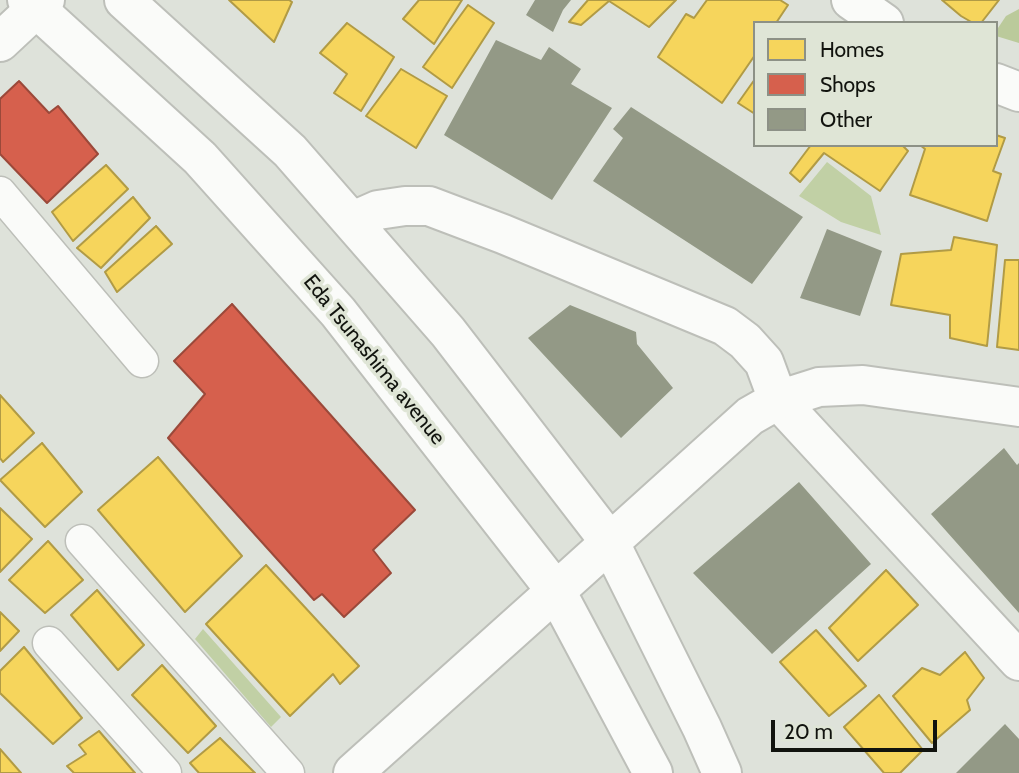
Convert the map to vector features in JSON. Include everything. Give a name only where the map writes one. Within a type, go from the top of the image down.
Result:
[{"type":"main road","points":[[124,0],[290,151],[448,332],[609,541],[722,773]]},
{"type":"main road","points":[[851,0],[881,21]]},
{"type":"main road","points":[[0,42],[37,3]]},
{"type":"main road","name":"Eda Tsunashima avenue","points":[[37,3],[200,158],[328,302],[449,451],[556,591],[653,773]]},
{"type":"main road","points":[[998,84],[1019,92]]},
{"type":"main road","points":[[353,221],[378,210],[429,206],[725,326],[745,341],[764,362],[778,400],[1019,661]]},
{"type":"main road","points":[[353,773],[750,416],[778,400],[818,387],[863,385],[1019,407]]},
{"type":"lane","points":[[0,193],[142,361]]},
{"type":"lane","points":[[82,541],[288,773]]},
{"type":"lane","points":[[50,643],[165,773]]},
{"type":"green space","points":[[1019,9],[1019,43],[998,37],[998,28],[1006,16]]},
{"type":"green space","points":[[827,162],[871,196],[881,235],[841,222],[799,196]]},
{"type":"green space","points":[[203,629],[281,717],[271,727],[195,639]]},
{"type":"building: Homes","points":[[229,0],[289,0],[292,2],[274,42]]},
{"type":"building: Homes","points":[[419,0],[462,0],[434,44],[403,19]]},
{"type":"building: Homes","points":[[588,0],[676,0],[649,27],[609,1],[581,25],[569,22]]},
{"type":"building: Homes","points":[[707,0],[780,0],[788,5],[777,21],[753,21],[753,58],[722,103],[658,57],[686,14],[694,18]]},
{"type":"building: Homes","points":[[942,0],[999,0],[983,21],[970,21]]},
{"type":"building: Homes","points":[[468,5],[494,23],[452,88],[423,67]]},
{"type":"building: Homes","points":[[347,23],[394,57],[361,111],[334,93],[347,74],[320,53]]},
{"type":"building: Homes","points":[[401,69],[447,96],[416,148],[366,116]]},
{"type":"building: Homes","points":[[753,82],[753,113],[738,103]]},
{"type":"building: Homes","points":[[998,136],[1005,138],[993,171],[1001,174],[987,221],[910,195],[925,149],[922,147],[998,147]]},
{"type":"building: Homes","points":[[810,147],[904,147],[908,151],[880,191],[824,153],[800,182],[790,173]]},
{"type":"building: Homes","points":[[106,165],[128,189],[73,241],[52,212]]},
{"type":"building: Homes","points":[[133,197],[150,218],[101,268],[77,248]]},
{"type":"building: Homes","points":[[156,226],[172,244],[117,292],[105,272]]},
{"type":"building: Homes","points":[[954,237],[997,245],[987,346],[950,338],[950,315],[891,305],[901,254],[951,250]]},
{"type":"building: Homes","points":[[1005,260],[1019,260],[1019,350],[997,347]]},
{"type":"building: Homes","points":[[0,395],[34,433],[3,462],[0,458]]},
{"type":"building: Homes","points":[[42,443],[82,492],[45,527],[0,480]]},
{"type":"building: Homes","points":[[158,457],[242,556],[185,612],[98,510]]},
{"type":"building: Homes","points":[[0,508],[32,539],[0,572]]},
{"type":"building: Homes","points":[[48,541],[83,580],[45,613],[9,580]]},
{"type":"building: Homes","points":[[266,565],[359,666],[340,684],[333,674],[290,716],[206,624]]},
{"type":"building: Homes","points":[[886,570],[918,605],[858,661],[829,628]]},
{"type":"building: Homes","points":[[97,590],[144,645],[118,670],[71,615]]},
{"type":"building: Homes","points":[[0,612],[19,631],[0,651]]},
{"type":"building: Homes","points":[[816,630],[866,686],[829,716],[780,662]]},
{"type":"building: Homes","points":[[24,647],[82,718],[53,744],[0,693],[0,671]]},
{"type":"building: Homes","points":[[965,652],[984,678],[967,700],[970,710],[932,743],[893,696],[922,668],[940,675]]},
{"type":"building: Homes","points":[[162,665],[216,726],[188,753],[132,695]]},
{"type":"building: Homes","points":[[879,695],[923,750],[900,773],[884,773],[844,727]]},
{"type":"building: Homes","points":[[99,731],[135,773],[74,773],[67,766],[86,754],[79,745]]},
{"type":"building: Homes","points":[[220,738],[255,773],[199,773],[190,763]]},
{"type":"building: Homes","points":[[0,749],[21,773],[0,773]]},
{"type":"building: Shops","points":[[19,81],[49,113],[58,106],[98,154],[47,203],[0,154],[0,99]]},
{"type":"building: Shops","points":[[232,304],[415,510],[373,550],[391,573],[344,617],[322,594],[314,600],[168,438],[205,394],[174,361]]},
{"type":"building: Other","points":[[535,0],[571,0],[553,32],[526,15]]},
{"type":"building: Other","points":[[496,40],[541,60],[549,47],[581,69],[571,84],[612,108],[552,200],[444,135]]},
{"type":"building: Other","points":[[631,107],[803,217],[752,284],[593,181],[623,138],[613,129]]},
{"type":"building: Other","points":[[827,229],[882,251],[860,316],[800,298]]},
{"type":"building: Other","points":[[570,305],[636,332],[637,344],[673,388],[621,438],[528,338]]},
{"type":"building: Other","points":[[1004,448],[1017,465],[1019,463],[1019,613],[931,514]]},
{"type":"building: Other","points":[[799,482],[871,564],[772,654],[693,573]]},
{"type":"building: Other","points":[[1005,724],[1019,739],[1019,773],[956,773]]}]
